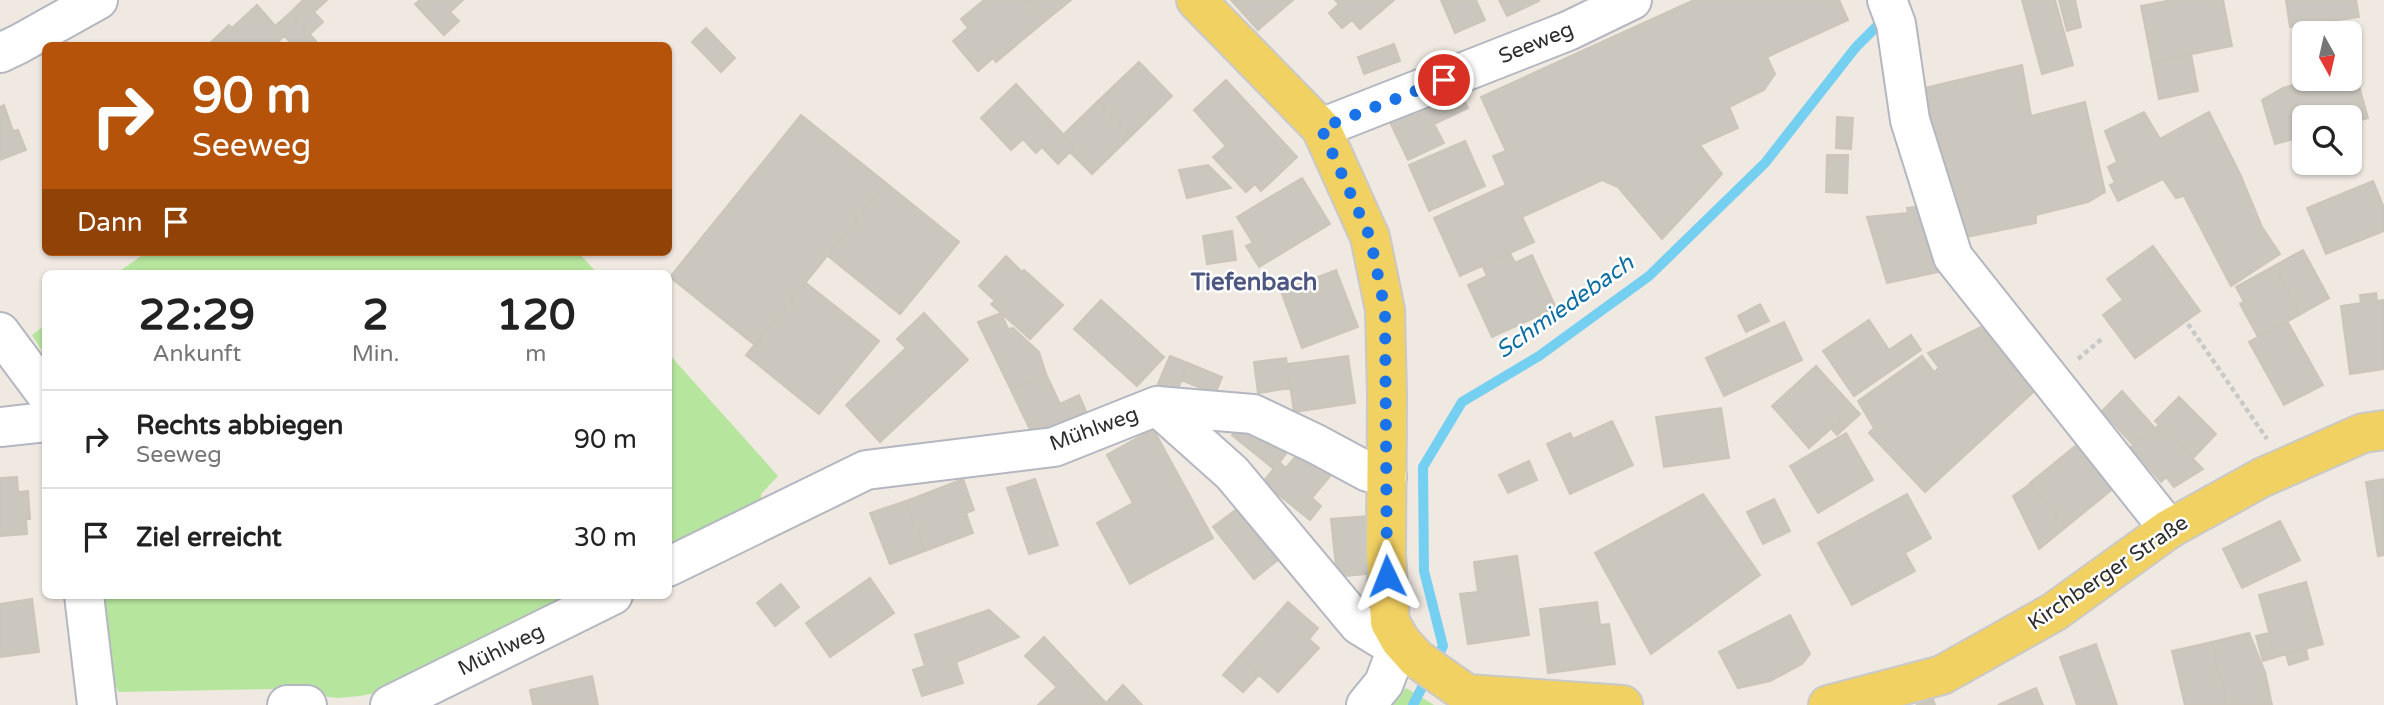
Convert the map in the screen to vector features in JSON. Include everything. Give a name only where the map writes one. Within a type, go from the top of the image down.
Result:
[{"type":"main road","points":[[1196,0],[1321,128],[1370,237],[1385,310],[1386,554],[1390,622],[1408,650],[1461,694],[1623,705]]},
{"type":"main road","name":"Kirchberger Straße","points":[[1828,705],[1942,675],[2054,612],[2169,529],[2260,478],[2362,433],[2384,429]]},
{"type":"street","points":[[0,52],[98,0]]},
{"type":"street","name":"Seeweg","points":[[1321,128],[1568,31],[1632,0]]},
{"type":"street","points":[[1892,12],[1910,120],[1953,257],[2169,529]]},
{"type":"street","points":[[0,332],[42,389]]},
{"type":"street","points":[[1157,406],[1253,414],[1368,472],[1387,477]]},
{"type":"street","name":"Mühlweg","points":[[672,565],[866,470],[1054,447],[1157,406],[1232,473],[1359,625],[1408,650]]},
{"type":"street","points":[[0,427],[42,422]]},
{"type":"street","points":[[84,599],[97,705]]},
{"type":"street","name":"Mühlweg","points":[[390,705],[605,599]]},
{"type":"street","points":[[1366,705],[1408,650]]},
{"type":"street","points":[[287,705],[307,705]]},
{"type":"path","points":[[2189,324],[2285,467]]},
{"type":"green space","points":[[141,256],[582,256],[594,270],[121,270]]},
{"type":"green space","points":[[42,327],[42,351],[32,335]]},
{"type":"green space","points":[[672,357],[778,476],[761,494],[763,514],[672,557]]},
{"type":"green space","points":[[104,599],[586,599],[404,687],[360,696],[337,698],[272,689],[119,692],[111,678]]},
{"type":"green space","points":[[1406,688],[1434,705],[1391,705]]},
{"type":"building","points":[[303,0],[323,22],[310,34],[290,13]]},
{"type":"building","points":[[303,0],[327,0],[314,12]]},
{"type":"building","points":[[420,0],[463,0],[450,12],[459,21],[444,35],[415,4]]},
{"type":"building","points":[[984,0],[1028,0],[1045,21],[996,62],[993,58],[978,71],[953,41],[968,28],[961,19]]},
{"type":"building","points":[[1028,0],[1071,0],[1045,21]]},
{"type":"building","points":[[1231,0],[1293,0],[1258,30]]},
{"type":"building","points":[[1335,0],[1394,0],[1360,29],[1352,20],[1342,28],[1329,13],[1339,4]]},
{"type":"building","points":[[1441,0],[1476,0],[1485,20],[1455,33]]},
{"type":"building","points":[[1499,0],[1538,0],[1539,1],[1507,16]]},
{"type":"building","points":[[1694,0],[1839,0],[1848,20],[1767,57],[1775,74],[1764,90],[1729,107],[1738,128],[1700,145],[1722,174],[1662,239],[1618,187],[1602,180],[1522,217],[1534,242],[1460,276],[1434,218],[1506,185],[1493,156],[1506,151],[1481,97]]},
{"type":"building","points":[[2022,0],[2055,0],[2073,65],[2042,74]]},
{"type":"building","points":[[2059,0],[2075,0],[2081,27],[2067,31]]},
{"type":"building","points":[[2172,0],[2223,0],[2232,46],[2152,62],[2141,6]]},
{"type":"building","points":[[2286,0],[2356,0],[2359,17],[2331,21],[2292,21],[2290,27]]},
{"type":"building","points":[[257,5],[284,36],[278,42],[211,42],[229,25],[232,28]]},
{"type":"building","points":[[290,13],[316,41],[290,42],[275,26]]},
{"type":"building","points":[[706,28],[735,58],[721,72],[692,42]]},
{"type":"building","points":[[1394,44],[1400,61],[1364,74],[1358,57]]},
{"type":"building","points":[[2191,54],[2198,91],[2159,99],[2152,62]]},
{"type":"building","points":[[1139,62],[1172,96],[1131,136],[1098,101]]},
{"type":"building","points":[[2022,65],[2031,116],[2085,102],[2105,192],[2088,202],[2036,215],[2036,223],[1951,240],[1912,91]]},
{"type":"building","points":[[1226,80],[1297,157],[1261,191],[1255,184],[1246,192],[1213,157],[1226,146],[1194,110]]},
{"type":"building","points":[[1016,84],[1075,147],[1058,164],[1042,147],[1036,153],[1023,139],[1011,150],[981,118]]},
{"type":"building","points":[[1456,84],[1468,108],[1434,124],[1444,143],[1408,160],[1388,118]]},
{"type":"building","points":[[2292,85],[2292,91],[2360,91],[2368,118],[2362,120],[2362,105],[2292,105],[2292,139],[2275,144],[2262,100]]},
{"type":"building","points":[[1098,101],[1131,136],[1092,174],[1070,152],[1075,147],[1063,135]]},
{"type":"building","points":[[4,105],[13,131],[18,130],[26,150],[0,160],[0,107]]},
{"type":"building","points":[[2144,112],[2160,139],[2209,112],[2240,174],[2262,227],[2280,254],[2231,286],[2184,196],[2176,198],[2163,179],[2118,201],[2110,185],[2115,183],[2108,167],[2117,162],[2105,131]]},
{"type":"building","points":[[801,115],[886,183],[755,345],[672,279],[672,275]]},
{"type":"building","points":[[1837,117],[1853,118],[1851,149],[1836,148]]},
{"type":"building","points":[[1465,141],[1485,186],[1429,211],[1409,165]]},
{"type":"building","points":[[1827,155],[1848,155],[1847,193],[1826,192]]},
{"type":"building","points":[[1208,165],[1231,188],[1187,198],[1179,170]]},
{"type":"building","points":[[1302,178],[1330,224],[1259,267],[1246,246],[1253,243],[1237,217]]},
{"type":"building","points":[[2373,181],[2384,208],[2384,231],[2326,254],[2307,208]]},
{"type":"building","points":[[886,183],[959,242],[900,314],[828,256]]},
{"type":"building","points":[[1922,206],[1938,272],[1887,283],[1867,217],[1908,213],[1907,208]]},
{"type":"building","points":[[1232,231],[1236,260],[1207,264],[1203,236]]},
{"type":"building","points":[[2153,246],[2200,311],[2135,358],[2103,315],[2123,300],[2107,279]]},
{"type":"building","points":[[2303,250],[2329,298],[2301,314],[2274,266]]},
{"type":"building","points":[[1510,253],[1515,263],[1532,255],[1556,308],[1492,337],[1468,285],[1487,276],[1482,265]]},
{"type":"building","points":[[1006,256],[1063,305],[1030,339],[991,304],[995,301],[979,286]]},
{"type":"building","points":[[2274,266],[2301,314],[2258,337],[2240,304],[2244,302],[2236,287]]},
{"type":"building","points":[[1336,270],[1358,327],[1302,348],[1281,291]]},
{"type":"building","points":[[806,283],[879,341],[819,414],[746,355]]},
{"type":"building","points":[[2376,293],[2377,301],[2384,300],[2384,369],[2350,374],[2341,306],[2361,303],[2360,295]]},
{"type":"building","points":[[1101,300],[1164,357],[1137,386],[1074,329]]},
{"type":"building","points":[[1760,304],[1769,321],[1746,332],[1738,316]]},
{"type":"building","points":[[924,313],[968,360],[880,442],[846,405],[906,348],[897,339]]},
{"type":"building","points":[[1001,313],[1008,329],[1013,328],[1039,352],[1046,374],[1011,390],[978,322]]},
{"type":"building","points":[[1869,320],[1889,350],[1911,335],[1921,350],[1854,396],[1823,351]]},
{"type":"building","points":[[2287,321],[2323,385],[2284,405],[2249,342]]},
{"type":"building","points":[[1784,322],[1802,360],[1724,396],[1706,358]]},
{"type":"building","points":[[1985,325],[2041,385],[1925,492],[1869,433],[1874,428],[1858,401],[1922,356],[1934,372],[1939,368],[1928,353]]},
{"type":"building","points":[[1170,356],[1188,363],[1176,394],[1157,386]]},
{"type":"building","points":[[1348,356],[1355,403],[1294,412],[1287,364]]},
{"type":"building","points":[[1286,358],[1291,388],[1258,393],[1254,362]]},
{"type":"building","points":[[1188,363],[1222,377],[1215,394],[1181,380]]},
{"type":"building","points":[[1816,366],[1854,408],[1809,448],[1772,406]]},
{"type":"building","points":[[1046,374],[1060,404],[1079,395],[1088,416],[1035,440],[1011,390]]},
{"type":"building","points":[[2122,391],[2155,428],[2133,445],[2102,411]]},
{"type":"building","points":[[2179,397],[2216,434],[2193,458],[2155,421]]},
{"type":"building","points":[[1721,408],[1729,458],[1664,467],[1656,417]]},
{"type":"building","points":[[1854,408],[1860,414],[1837,435],[1831,428]]},
{"type":"building","points":[[1244,420],[1286,454],[1274,469],[1232,435]]},
{"type":"building","points":[[1612,421],[1633,465],[1570,494],[1547,444],[1570,433],[1573,439]]},
{"type":"building","points":[[2159,425],[2203,469],[2174,487],[2166,477],[2161,482],[2131,447]]},
{"type":"building","points":[[1153,429],[1213,538],[1130,584],[1097,523],[1133,503],[1107,455]]},
{"type":"building","points":[[1846,433],[1873,480],[1818,513],[1790,466]]},
{"type":"building","points":[[2084,439],[2120,483],[2066,527],[2030,483]]},
{"type":"building","points":[[1301,450],[1332,474],[1300,512],[1263,482],[1279,462],[1286,468]]},
{"type":"building","points":[[1529,461],[1537,480],[1508,493],[1499,475]]},
{"type":"building","points":[[17,477],[18,492],[28,491],[30,519],[26,519],[27,534],[0,536],[0,478]]},
{"type":"building","points":[[963,479],[974,510],[966,513],[973,533],[925,551],[906,501]]},
{"type":"building","points":[[1035,479],[1058,545],[1029,554],[1007,488]]},
{"type":"building","points":[[2384,479],[2384,555],[2378,556],[2366,482]]},
{"type":"building","points":[[2030,484],[2066,527],[2039,549],[2013,496]]},
{"type":"building","points":[[1703,494],[1760,575],[1651,654],[1595,553]]},
{"type":"building","points":[[1907,494],[1931,538],[1905,553],[1915,571],[1852,605],[1818,543]]},
{"type":"building","points":[[1312,498],[1321,506],[1310,520],[1300,512]]},
{"type":"building","points":[[1774,499],[1790,531],[1763,544],[1747,512]]},
{"type":"building","points":[[906,501],[925,551],[890,564],[870,513]]},
{"type":"building","points":[[1242,505],[1283,556],[1254,579],[1213,527]]},
{"type":"building","points":[[1369,516],[1374,573],[1337,577],[1331,519]]},
{"type":"building","points":[[2280,521],[2300,560],[2242,588],[2223,549]]},
{"type":"building","points":[[1517,556],[1529,635],[1468,644],[1460,594],[1478,592],[1474,562]]},
{"type":"building","points":[[870,578],[894,613],[830,657],[806,623]]},
{"type":"building","points":[[2306,582],[2323,644],[2276,657],[2259,595]]},
{"type":"building","points":[[781,584],[799,607],[775,626],[757,603]]},
{"type":"building","points":[[32,599],[39,652],[0,657],[0,604]]},
{"type":"building","points":[[1288,602],[1318,628],[1309,639],[1319,648],[1278,692],[1239,657]]},
{"type":"building","points":[[1597,602],[1600,625],[1609,624],[1615,664],[1548,673],[1540,609]]},
{"type":"building","points":[[989,610],[1019,637],[956,662],[963,683],[922,696],[913,670],[925,666],[915,635]]},
{"type":"building","points":[[1790,615],[1810,654],[1802,664],[1770,681],[1738,688],[1719,652]]},
{"type":"building","points":[[2249,633],[2265,672],[2272,705],[2227,705],[2212,642]]},
{"type":"building","points":[[2269,633],[2276,657],[2263,661],[2256,636]]},
{"type":"building","points":[[1044,637],[1106,703],[1123,685],[1142,705],[1038,705],[1057,687],[1025,656]]},
{"type":"building","points":[[2212,642],[2227,705],[2185,705],[2172,651]]},
{"type":"building","points":[[2096,644],[2117,705],[2077,705],[2060,657]]},
{"type":"building","points":[[2306,649],[2308,659],[2289,665],[2286,654]]},
{"type":"building","points":[[1239,657],[1259,675],[1243,692],[1223,675]]},
{"type":"building","points":[[592,676],[598,705],[533,705],[530,690]]},
{"type":"building","points":[[2036,688],[2043,705],[1998,705]]},
{"type":"building","points":[[1933,699],[1935,705],[1916,705]]},
{"type":"waterway","name":"Schmiedebach","points":[[1413,705],[1443,646],[1424,571],[1423,467],[1462,402],[1539,356],[1649,276],[1765,163],[1856,47],[1886,17]]},
{"type":"district","name":"Tiefenbach","points":[[1254,282]]},
{"type":"route","points":[[1387,576],[1385,310],[1370,237],[1321,128],[1444,80]]}]
